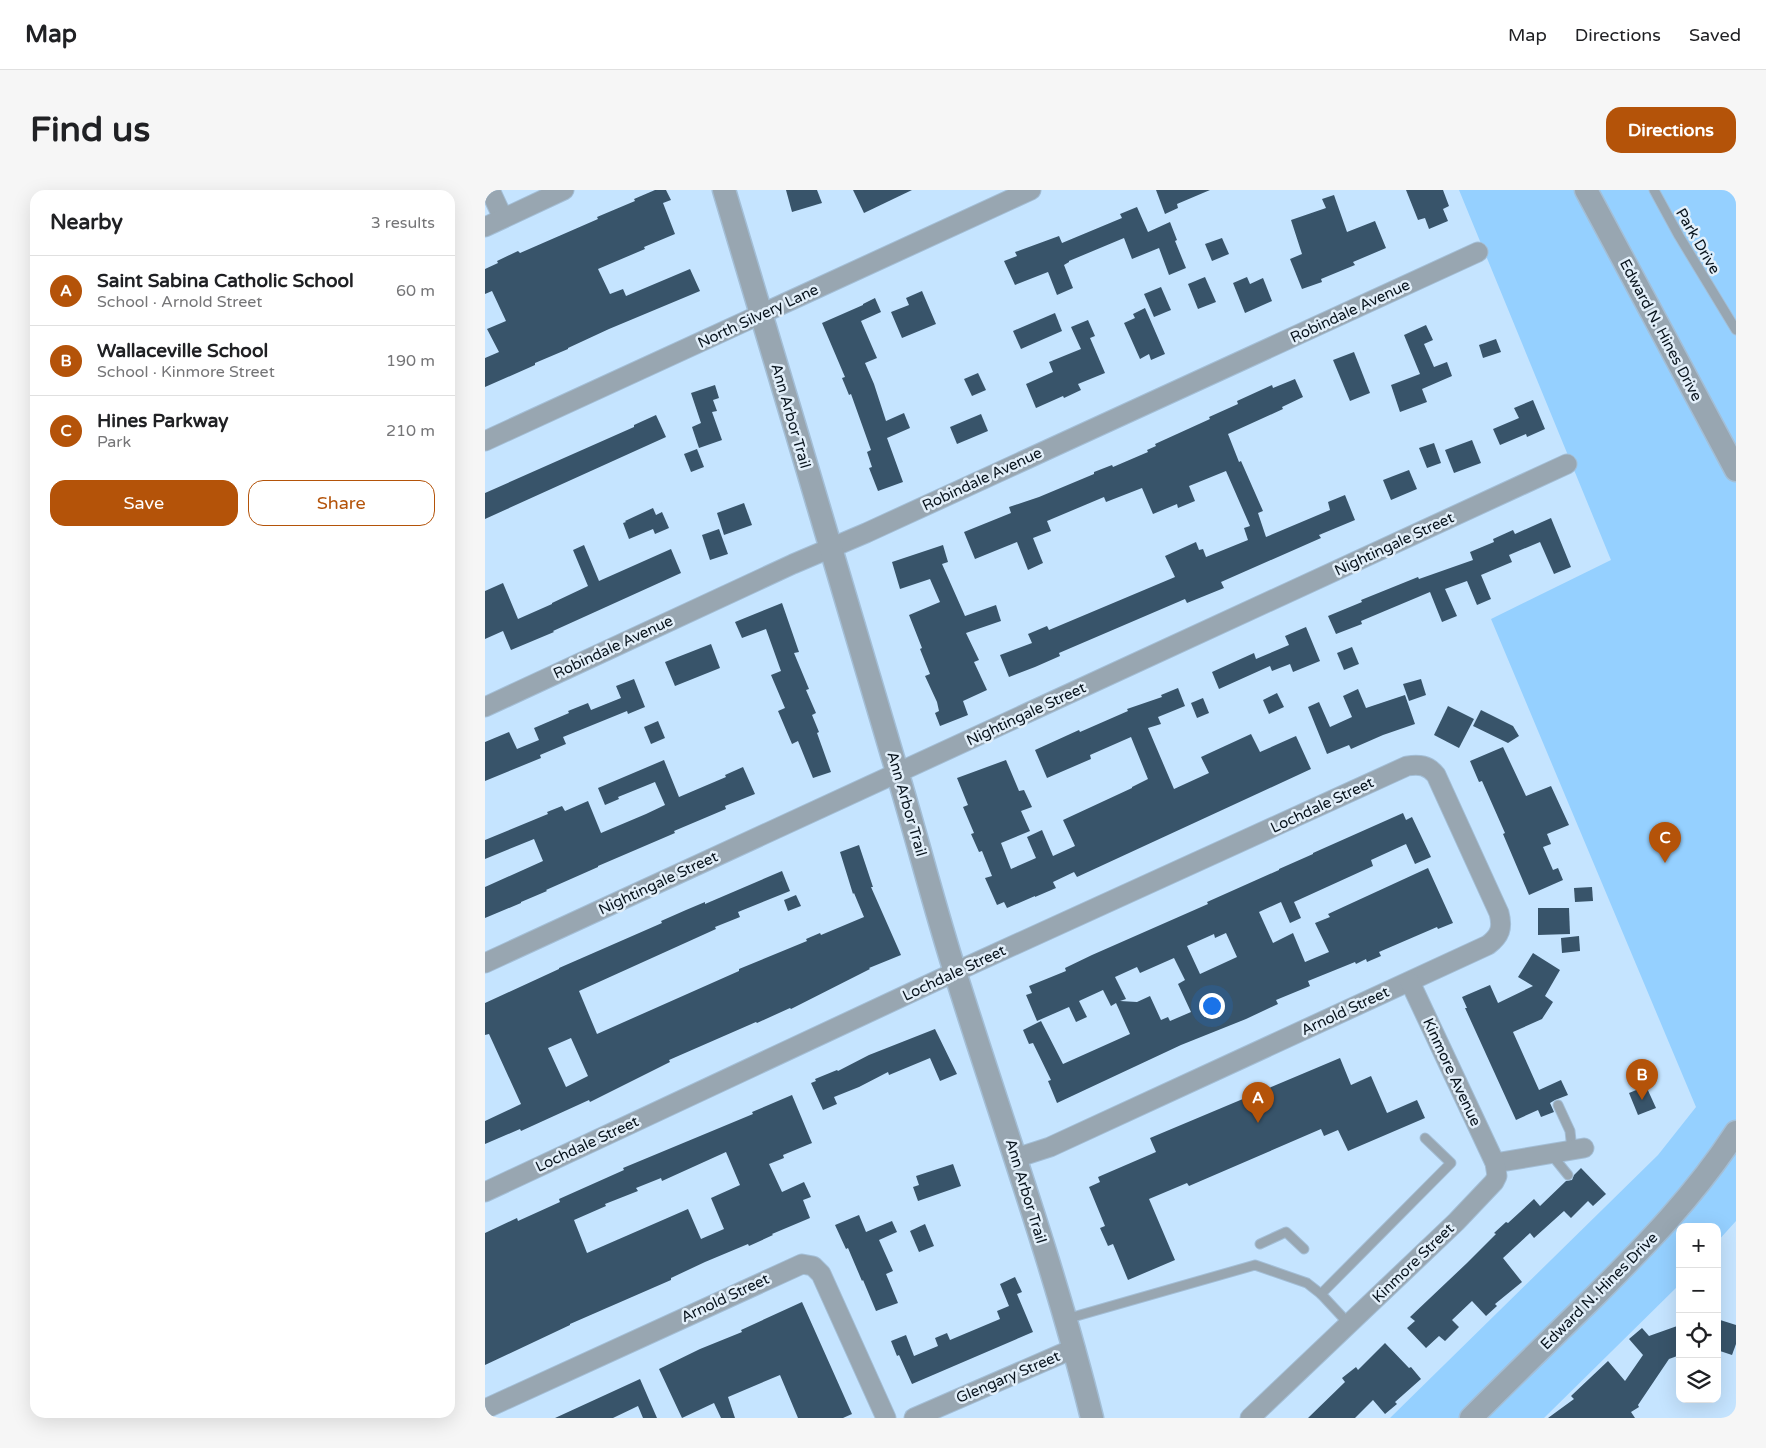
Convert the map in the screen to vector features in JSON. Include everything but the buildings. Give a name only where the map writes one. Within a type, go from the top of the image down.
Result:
[{"type":"street","points":[[490,190],[503,218]]},
{"type":"street","points":[[485,227],[564,190]]},
{"type":"street","name":"Ann Arbor Trail","points":[[724,190],[898,773],[955,972],[1016,1158],[1075,1348],[1092,1418]]},
{"type":"street","name":"North Silvery Lane","points":[[485,441],[1031,190]]},
{"type":"street","name":"Edward N. Hines Drive","points":[[1586,190],[1736,470]]},
{"type":"street","name":"Robindale Avenue","points":[[485,707],[830,547],[866,533],[1479,252]]},
{"type":"street","name":"Nightingale Street","points":[[485,963],[1567,464]]},
{"type":"street","name":"Lochdale Street","points":[[485,1192],[955,972],[1407,766],[1417,764],[1425,766]]},
{"type":"street","name":"Arnold Street","points":[[1016,1158],[1050,1146],[1410,982],[1488,945],[1499,936],[1502,923],[1499,913],[1436,775],[1425,766]]},
{"type":"street","name":"Kinmore Avenue","points":[[1410,982],[1495,1163]]},
{"type":"street","name":"Edward N. Hines Drive","points":[[1471,1418],[1681,1207],[1714,1165],[1736,1132]]},
{"type":"street","points":[[1495,1163],[1578,1149]]},
{"type":"street","name":"Kinmore Street","points":[[1250,1418],[1456,1222],[1494,1182],[1497,1176],[1495,1163]]},
{"type":"street","name":"Arnold Street","points":[[485,1409],[802,1264],[813,1266],[821,1274],[886,1418]]},
{"type":"street","name":"Glengary Street","points":[[914,1418],[1075,1348]]},
{"type":"lane","name":"Park Drive","points":[[1654,190],[1679,236],[1736,330]]},
{"type":"lane","points":[[1558,1105],[1578,1149]]},
{"type":"lane","points":[[1321,1294],[1451,1163],[1425,1138]]},
{"type":"lane","points":[[1551,1153],[1569,1175]]},
{"type":"lane","points":[[1260,1244],[1286,1232],[1304,1249]]},
{"type":"lane","points":[[1066,1319],[1255,1265],[1307,1283],[1321,1294],[1349,1324]]},
{"type":"shaded area","points":[[1459,190],[1736,190],[1736,1221],[1721,1238],[1721,1223],[1676,1223],[1676,1288],[1544,1418],[1390,1418],[1658,1155],[1696,1107],[1491,619],[1611,560]]},
{"type":"place","name":"Hines Parkway","points":[[1665,863]]},
{"type":"place","name":"Wallaceville School","points":[[1642,1100]]},
{"type":"place","name":"Saint Sabina Catholic School","points":[[1258,1123]]}]
